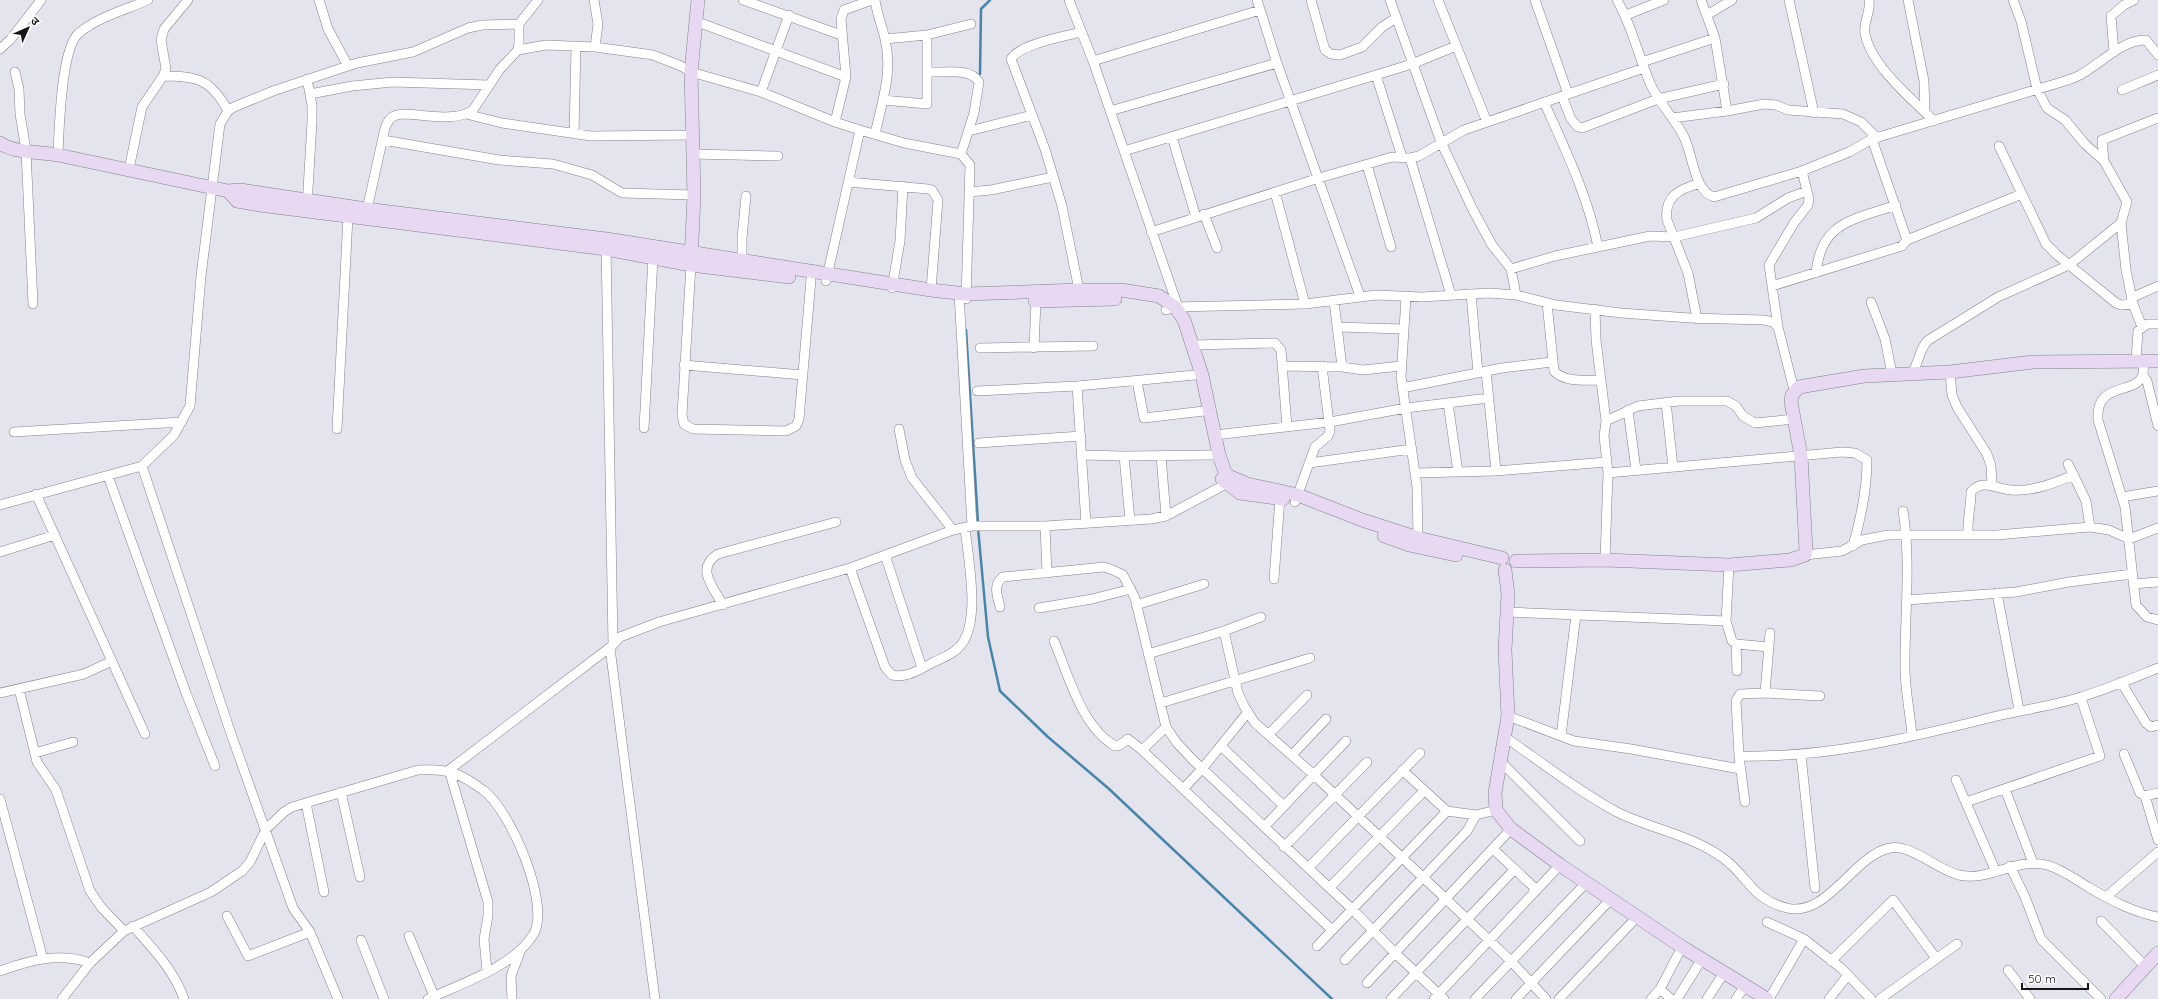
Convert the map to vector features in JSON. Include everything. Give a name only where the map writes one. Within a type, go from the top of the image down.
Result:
[{"type":"street","points":[[0,49],[11,39],[41,0]]},
{"type":"street","points":[[58,155],[61,106],[70,45],[77,34],[97,21],[148,0]]},
{"type":"street","points":[[129,169],[142,107],[163,76],[166,69],[162,40],[164,29],[188,0]]},
{"type":"street","points":[[319,0],[328,29],[348,66]]},
{"type":"street","points":[[366,214],[387,122],[397,114],[458,116],[466,114],[478,104],[500,69],[518,50],[519,24],[538,0]]},
{"type":"street","points":[[594,0],[598,24],[595,47]]},
{"type":"street","points":[[698,0],[691,72],[694,195],[684,365],[682,415],[684,424],[693,428],[786,431],[796,426],[799,419],[811,280]]},
{"type":"street","points":[[743,0],[789,15],[841,35]]},
{"type":"street","points":[[835,122],[846,77],[841,35],[841,19],[844,10],[872,0]]},
{"type":"street","points":[[875,0],[885,39],[888,69],[875,134]]},
{"type":"street","points":[[1069,0],[1093,61],[1151,232],[1179,330],[1195,375],[1219,475],[1226,484],[1240,492],[1252,496],[1297,499],[1409,545],[1503,565]]},
{"type":"street","points":[[1257,0],[1277,63],[1360,296]]},
{"type":"street","points":[[1311,0],[1325,50],[1331,54],[1340,55],[1362,47],[1382,27],[1396,18]]},
{"type":"street","points":[[1390,0],[1441,142],[1472,210],[1492,245],[1511,270],[1516,295]]},
{"type":"street","points":[[1438,0],[1487,122]]},
{"type":"street","points":[[1535,0],[1565,95],[1571,120],[1578,128],[1582,128],[1658,99],[1724,84]]},
{"type":"street","points":[[1617,0],[1626,15],[1643,65],[1658,99],[1672,118],[1690,150],[1698,184],[1708,196],[1714,197],[1802,171],[1849,152],[1874,139],[2079,75],[2114,52],[2139,40],[2146,40],[2157,51]]},
{"type":"street","points":[[1626,15],[1664,0]]},
{"type":"street","points":[[1701,0],[1716,38],[1727,111]]},
{"type":"street","points":[[1707,15],[1732,0]]},
{"type":"street","points":[[1789,0],[1814,113]]},
{"type":"street","points":[[1868,0],[1869,11],[1865,27],[1870,48],[1890,76],[1934,121]]},
{"type":"street","points":[[1908,0],[1924,81],[1925,112]]},
{"type":"street","points":[[2013,0],[2021,21],[2037,89],[2047,108],[2065,120],[2085,144],[2104,161],[2127,202],[2121,223],[2132,301],[2142,328]]},
{"type":"street","points":[[2114,52],[2110,22],[2111,16],[2124,5],[2134,0]]},
{"type":"street","points":[[1093,61],[1260,10]]},
{"type":"street","points":[[761,92],[789,15]]},
{"type":"street","points":[[695,21],[846,77]]},
{"type":"street","points":[[0,505],[62,486],[108,476],[142,466],[174,435],[182,422],[190,406],[200,276],[213,188],[220,124],[228,110],[273,91],[348,66],[413,52],[468,28],[482,25],[519,24]]},
{"type":"street","points":[[885,39],[927,35],[970,24]]},
{"type":"street","points":[[1079,290],[1062,206],[1032,115],[1010,59],[1014,53],[1026,48],[1081,32]]},
{"type":"street","points":[[883,100],[927,104],[927,35]]},
{"type":"street","points":[[1151,232],[1319,178],[1392,157],[1406,157],[1427,153],[1441,142],[1464,130],[1565,95],[1716,38]]},
{"type":"street","points":[[518,50],[546,45],[595,47],[653,54],[691,72],[761,92],[835,122],[904,143],[961,154],[970,165],[962,297],[972,603],[970,628],[960,646],[907,676],[892,675],[885,667],[850,568]]},
{"type":"street","points":[[574,134],[576,46]]},
{"type":"street","points":[[1124,151],[1376,76],[1412,64],[1456,46]]},
{"type":"street","points":[[1110,111],[1277,63]]},
{"type":"street","points":[[15,72],[19,89],[20,114],[26,150],[33,304]]},
{"type":"street","points":[[928,72],[966,73],[975,76],[979,82],[969,131],[961,154]]},
{"type":"street","points":[[2122,90],[2158,75]]},
{"type":"street","points":[[163,76],[190,77],[209,84],[222,98],[228,110]]},
{"type":"street","points":[[1376,76],[1406,157],[1451,295]]},
{"type":"street","points":[[307,79],[310,94],[312,122],[307,206]]},
{"type":"street","points":[[310,94],[352,86],[393,82],[489,85]]},
{"type":"street","points":[[1544,102],[1576,173],[1595,229],[1598,247]]},
{"type":"street","points":[[1672,118],[1727,111],[1764,104],[1776,105],[1788,110],[1843,114],[1853,118],[1874,139],[1907,240]]},
{"type":"street","points":[[466,114],[502,123],[591,136],[693,136]]},
{"type":"street","points":[[969,131],[1032,115]]},
{"type":"street","points":[[2104,161],[2102,140],[2158,118]]},
{"type":"street","points":[[827,278],[860,130]]},
{"type":"street","points":[[1172,137],[1200,216],[1217,248]]},
{"type":"street","points":[[383,140],[499,160],[553,164],[592,175],[622,193],[694,195]]},
{"type":"street","points":[[0,143],[6,148],[58,155],[228,191],[237,201],[307,206],[606,244],[811,280],[827,278]]},
{"type":"street","points":[[1999,146],[2046,244],[2069,265],[2116,303],[2121,305],[2132,301],[2158,286]]},
{"type":"street","points":[[692,154],[778,156]]},
{"type":"street","points":[[1367,165],[1391,247]]},
{"type":"street","points":[[1802,171],[1809,199],[1806,208],[1794,222],[1771,259],[1769,265],[1778,327],[1794,390],[1791,402],[1801,456],[1805,555]]},
{"type":"street","points":[[969,192],[991,190],[1053,177]]},
{"type":"street","points":[[848,182],[903,186],[932,190],[938,200],[931,290]]},
{"type":"street","points":[[1697,319],[1688,273],[1666,220],[1666,211],[1669,203],[1681,189],[1698,184]]},
{"type":"street","points":[[892,287],[900,242],[903,186]]},
{"type":"street","points":[[1511,270],[1554,256],[1650,236],[1674,237],[1756,218],[1788,198],[1807,191]]},
{"type":"street","points":[[1276,192],[1305,304]]},
{"type":"street","points":[[1772,286],[1902,246],[1907,240],[2022,194]]},
{"type":"street","points":[[742,261],[742,238],[746,196]]},
{"type":"street","points":[[1816,272],[1818,255],[1829,234],[1836,228],[1896,205]]},
{"type":"street","points":[[307,206],[348,217],[366,214]]},
{"type":"street","points":[[337,429],[348,217]]},
{"type":"street","points":[[1913,373],[1922,349],[1927,341],[1998,297],[2069,265],[2121,223]]},
{"type":"street","points":[[606,244],[613,645]]},
{"type":"street","points":[[639,250],[653,257],[742,261],[827,278],[962,297],[1036,301],[1133,298],[1155,302],[1173,308],[1305,304],[1334,301],[1360,296],[1406,297],[1471,294],[1516,295],[1547,303],[1595,309],[1697,319],[1764,320],[1772,322],[1778,327]]},
{"type":"street","points":[[644,428],[653,257]]},
{"type":"street","points":[[892,287],[931,290],[962,297],[1079,290],[1121,290],[1159,296],[1184,320],[1193,345],[1209,403],[1215,435],[1226,475],[1247,484],[1503,565]]},
{"type":"street","points":[[1471,294],[1482,372],[1489,398],[1496,470]]},
{"type":"street","points":[[1406,297],[1401,366],[1402,388],[1417,487],[1418,538]]},
{"type":"street","points":[[1034,348],[1036,301]]},
{"type":"street","points":[[1334,301],[1342,367]]},
{"type":"street","points":[[1871,302],[1885,339],[1892,374]]},
{"type":"street","points":[[1547,303],[1554,371],[1558,376],[1566,379],[1602,380]]},
{"type":"street","points":[[1595,309],[1596,340],[1606,421],[1604,436],[1608,473],[1605,560]]},
{"type":"street","points":[[2158,324],[2147,324],[2142,328],[2137,336],[2143,375],[2147,381],[2158,426]]},
{"type":"street","points":[[1337,327],[1404,329]]},
{"type":"street","points":[[1193,345],[1275,342],[1281,350],[1287,427]]},
{"type":"street","points":[[980,348],[1093,346]]},
{"type":"street","points":[[1794,390],[1810,384],[1892,374],[1950,372],[2033,362],[2158,361]]},
{"type":"street","points":[[1402,388],[1482,372],[1552,362]]},
{"type":"street","points":[[684,365],[803,375]]},
{"type":"street","points":[[1282,366],[1322,366],[1364,370],[1401,366]]},
{"type":"street","points":[[1297,499],[1315,447],[1328,436],[1330,430],[1322,366]]},
{"type":"street","points":[[1950,372],[1952,395],[1987,454],[1991,466],[1992,485]]},
{"type":"street","points":[[977,391],[1077,386],[1195,375]]},
{"type":"street","points":[[2143,375],[2136,382],[2105,397],[2099,403],[2097,410],[2098,420],[2122,497],[2129,539],[2136,605],[2142,613],[2158,620]]},
{"type":"street","points":[[1138,381],[1144,418],[1204,411]]},
{"type":"street","points":[[1077,386],[1086,524]]},
{"type":"street","points":[[1215,435],[1330,422],[1406,408],[1489,398]]},
{"type":"street","points":[[1606,421],[1638,406],[1666,402],[1727,401],[1736,406],[1743,416],[1755,423],[1794,419]]},
{"type":"street","points":[[1666,402],[1673,467]]},
{"type":"street","points":[[1448,403],[1458,472]]},
{"type":"street","points":[[1628,410],[1636,470]]},
{"type":"street","points":[[14,432],[182,422]]},
{"type":"street","points":[[900,429],[905,460],[912,478],[953,530]]},
{"type":"street","points":[[978,443],[1081,436]]},
{"type":"street","points":[[1309,464],[1412,449]]},
{"type":"street","points":[[1608,473],[1854,452],[1867,460],[1863,505],[1853,546]]},
{"type":"street","points":[[1082,455],[1214,455]]},
{"type":"street","points":[[1124,456],[1130,520]]},
{"type":"street","points":[[1161,456],[1166,516]]},
{"type":"street","points":[[1415,473],[1496,470],[1607,462]]},
{"type":"street","points":[[2068,464],[2086,501],[2090,527]]},
{"type":"street","points":[[142,466],[230,731],[293,908],[310,932],[338,999]]},
{"type":"street","points":[[1968,535],[1971,492],[1977,487],[1992,485],[2010,490],[2029,490],[2074,475]]},
{"type":"street","points":[[108,476],[186,693],[215,766]]},
{"type":"street","points":[[655,999],[610,648],[620,637],[659,622],[850,568],[953,530],[986,526],[1086,524],[1166,516],[1226,484]]},
{"type":"street","points":[[2122,497],[2158,491]]},
{"type":"street","points":[[39,493],[55,536],[145,734]]},
{"type":"street","points":[[1274,579],[1280,498]]},
{"type":"street","points":[[1903,511],[1906,535],[1907,600],[1905,663],[1912,735]]},
{"type":"street","points":[[723,605],[706,571],[707,564],[712,558],[718,554],[836,522]]},
{"type":"street","points":[[1045,526],[1048,573]]},
{"type":"street","points":[[1804,939],[1768,999],[1682,947],[1610,900],[1511,829],[1496,810],[1494,801],[1508,716],[1504,650],[1508,585],[1503,565],[1506,555],[1511,555],[1516,561],[1605,560],[1729,564],[1790,560],[1805,555],[1835,552],[1853,546],[1862,540],[1874,537],[1906,535],[1997,535],[2090,527],[2109,530],[2129,539],[2158,528]]},
{"type":"street","points":[[0,552],[55,536]]},
{"type":"street","points":[[885,555],[922,668]]},
{"type":"street","points":[[1729,564],[1726,621],[1732,641],[1736,644],[1769,647]]},
{"type":"street","points":[[1000,607],[996,586],[999,580],[1003,577],[1104,567],[1123,575],[1131,589],[1136,605],[1166,727],[1177,743],[1284,847],[1309,867],[1352,908],[1439,997],[1560,865]]},
{"type":"street","points":[[1907,600],[1997,593],[2132,574]]},
{"type":"street","points":[[2133,584],[2158,582]]},
{"type":"street","points":[[1136,605],[1204,584]]},
{"type":"street","points":[[1039,608],[1092,599],[1131,589]]},
{"type":"street","points":[[1997,593],[2019,710]]},
{"type":"street","points":[[1507,612],[1726,621]]},
{"type":"street","points":[[1561,736],[1576,615]]},
{"type":"street","points":[[1148,654],[1224,631],[1261,617]]},
{"type":"street","points":[[1224,631],[1238,693],[1255,723],[1314,775],[1445,898],[1511,961],[1546,999]]},
{"type":"street","points":[[1765,692],[1770,633]]},
{"type":"street","points":[[1054,641],[1085,714],[1093,728],[1115,746],[1118,746],[1128,739],[1142,750],[1332,930]]},
{"type":"street","points":[[1736,644],[1737,671]]},
{"type":"street","points":[[449,770],[613,645]]},
{"type":"street","points":[[1161,703],[1310,658]]},
{"type":"street","points":[[0,693],[84,674],[112,662]]},
{"type":"street","points":[[1739,756],[1801,755],[1844,749],[1936,731],[2019,710],[2081,698],[2158,668]]},
{"type":"street","points":[[2121,682],[2146,724],[2151,727],[2158,725]]},
{"type":"street","points":[[19,689],[37,762],[56,790],[90,891],[104,911],[124,932]]},
{"type":"street","points":[[1745,802],[1739,756],[1738,697],[1744,692],[1820,696]]},
{"type":"street","points":[[1268,734],[1307,695]]},
{"type":"street","points":[[1966,802],[2100,756],[2081,698]]},
{"type":"street","points":[[1183,789],[1221,746],[1248,712]]},
{"type":"street","points":[[1508,716],[1574,741],[1623,747],[1740,770]]},
{"type":"street","points":[[1292,755],[1326,719]]},
{"type":"street","points":[[1142,750],[1166,727]]},
{"type":"street","points":[[1505,737],[1617,812],[1702,845],[1723,858],[1761,897],[1789,909],[1810,906],[1820,901],[1866,862],[1884,850],[1893,847],[1904,849],[1948,872],[1962,875],[1974,876],[1996,872],[2021,863],[2046,865],[2062,872],[2128,909],[2158,917]]},
{"type":"street","points":[[1264,827],[1346,741]]},
{"type":"street","points":[[35,753],[73,742]]},
{"type":"street","points":[[1221,746],[1284,806]]},
{"type":"street","points":[[1309,867],[1420,752]]},
{"type":"street","points":[[2124,754],[2136,787],[2145,796],[2158,840]]},
{"type":"street","points":[[1801,755],[1815,888]]},
{"type":"street","points":[[1500,761],[1580,841]]},
{"type":"street","points":[[1284,847],[1367,762]]},
{"type":"street","points":[[62,999],[90,963],[124,932],[133,926],[211,892],[242,871],[250,862],[266,829],[284,812],[306,802],[418,770],[449,770],[484,791],[504,814],[519,843],[539,906],[538,923],[534,935],[520,952],[505,962],[431,998],[409,936]]},
{"type":"street","points":[[449,770],[488,902],[488,916],[484,939],[487,971]]},
{"type":"street","points":[[1402,770],[1448,811],[1476,815],[1496,810]]},
{"type":"street","points":[[1956,780],[1996,872]]},
{"type":"street","points":[[2005,789],[2033,863]]},
{"type":"street","points":[[1330,887],[1424,791]]},
{"type":"street","points":[[341,792],[360,876]]},
{"type":"street","points":[[2145,796],[2158,793]]},
{"type":"street","points":[[0,802],[42,958]]},
{"type":"street","points":[[306,802],[324,892]]},
{"type":"street","points":[[1317,946],[1401,857],[1448,811]]},
{"type":"street","points":[[1345,960],[1467,831],[1476,815]]},
{"type":"street","points":[[1367,983],[1394,952],[1511,829]]},
{"type":"street","points":[[1493,849],[1538,890]]},
{"type":"street","points":[[2106,898],[2158,852]]},
{"type":"street","points":[[2010,866],[2026,897],[2041,939],[2101,999]]},
{"type":"street","points":[[1391,999],[1515,869]]},
{"type":"street","points":[[1475,999],[1586,883]]},
{"type":"street","points":[[1516,999],[1610,900]]},
{"type":"street","points":[[1831,961],[1893,900],[1936,958]]},
{"type":"street","points":[[227,916],[248,956],[310,932]]},
{"type":"street","points":[[1559,999],[1637,917]]},
{"type":"street","points":[[2101,921],[2146,967]]},
{"type":"street","points":[[1767,922],[1804,939],[1848,975],[1871,999]]},
{"type":"street","points":[[133,926],[172,972],[184,999]]},
{"type":"street","points":[[361,940],[384,999]]},
{"type":"street","points":[[1880,999],[1957,944]]},
{"type":"street","points":[[1651,999],[1660,989],[1682,947]]},
{"type":"street","points":[[512,999],[511,976],[520,952]]},
{"type":"street","points":[[2116,999],[2158,953]]},
{"type":"street","points":[[0,971],[42,958],[75,958],[90,963]]},
{"type":"street","points":[[1677,999],[1702,959]]},
{"type":"street","points":[[2008,970],[2030,999]]},
{"type":"street","points":[[1707,999],[1724,973]]},
{"type":"street","points":[[1829,999],[1848,975]]},
{"type":"street","points":[[1736,999],[1745,986]]},
{"type":"street","points":[[1660,989],[1671,999]]},
{"type":"waterway","points":[[980,74],[981,9],[990,0]]},
{"type":"waterway","points":[[966,330],[978,523]]},
{"type":"waterway","points":[[978,528],[988,637],[1000,691],[1048,737],[1108,788],[1332,999]]}]
